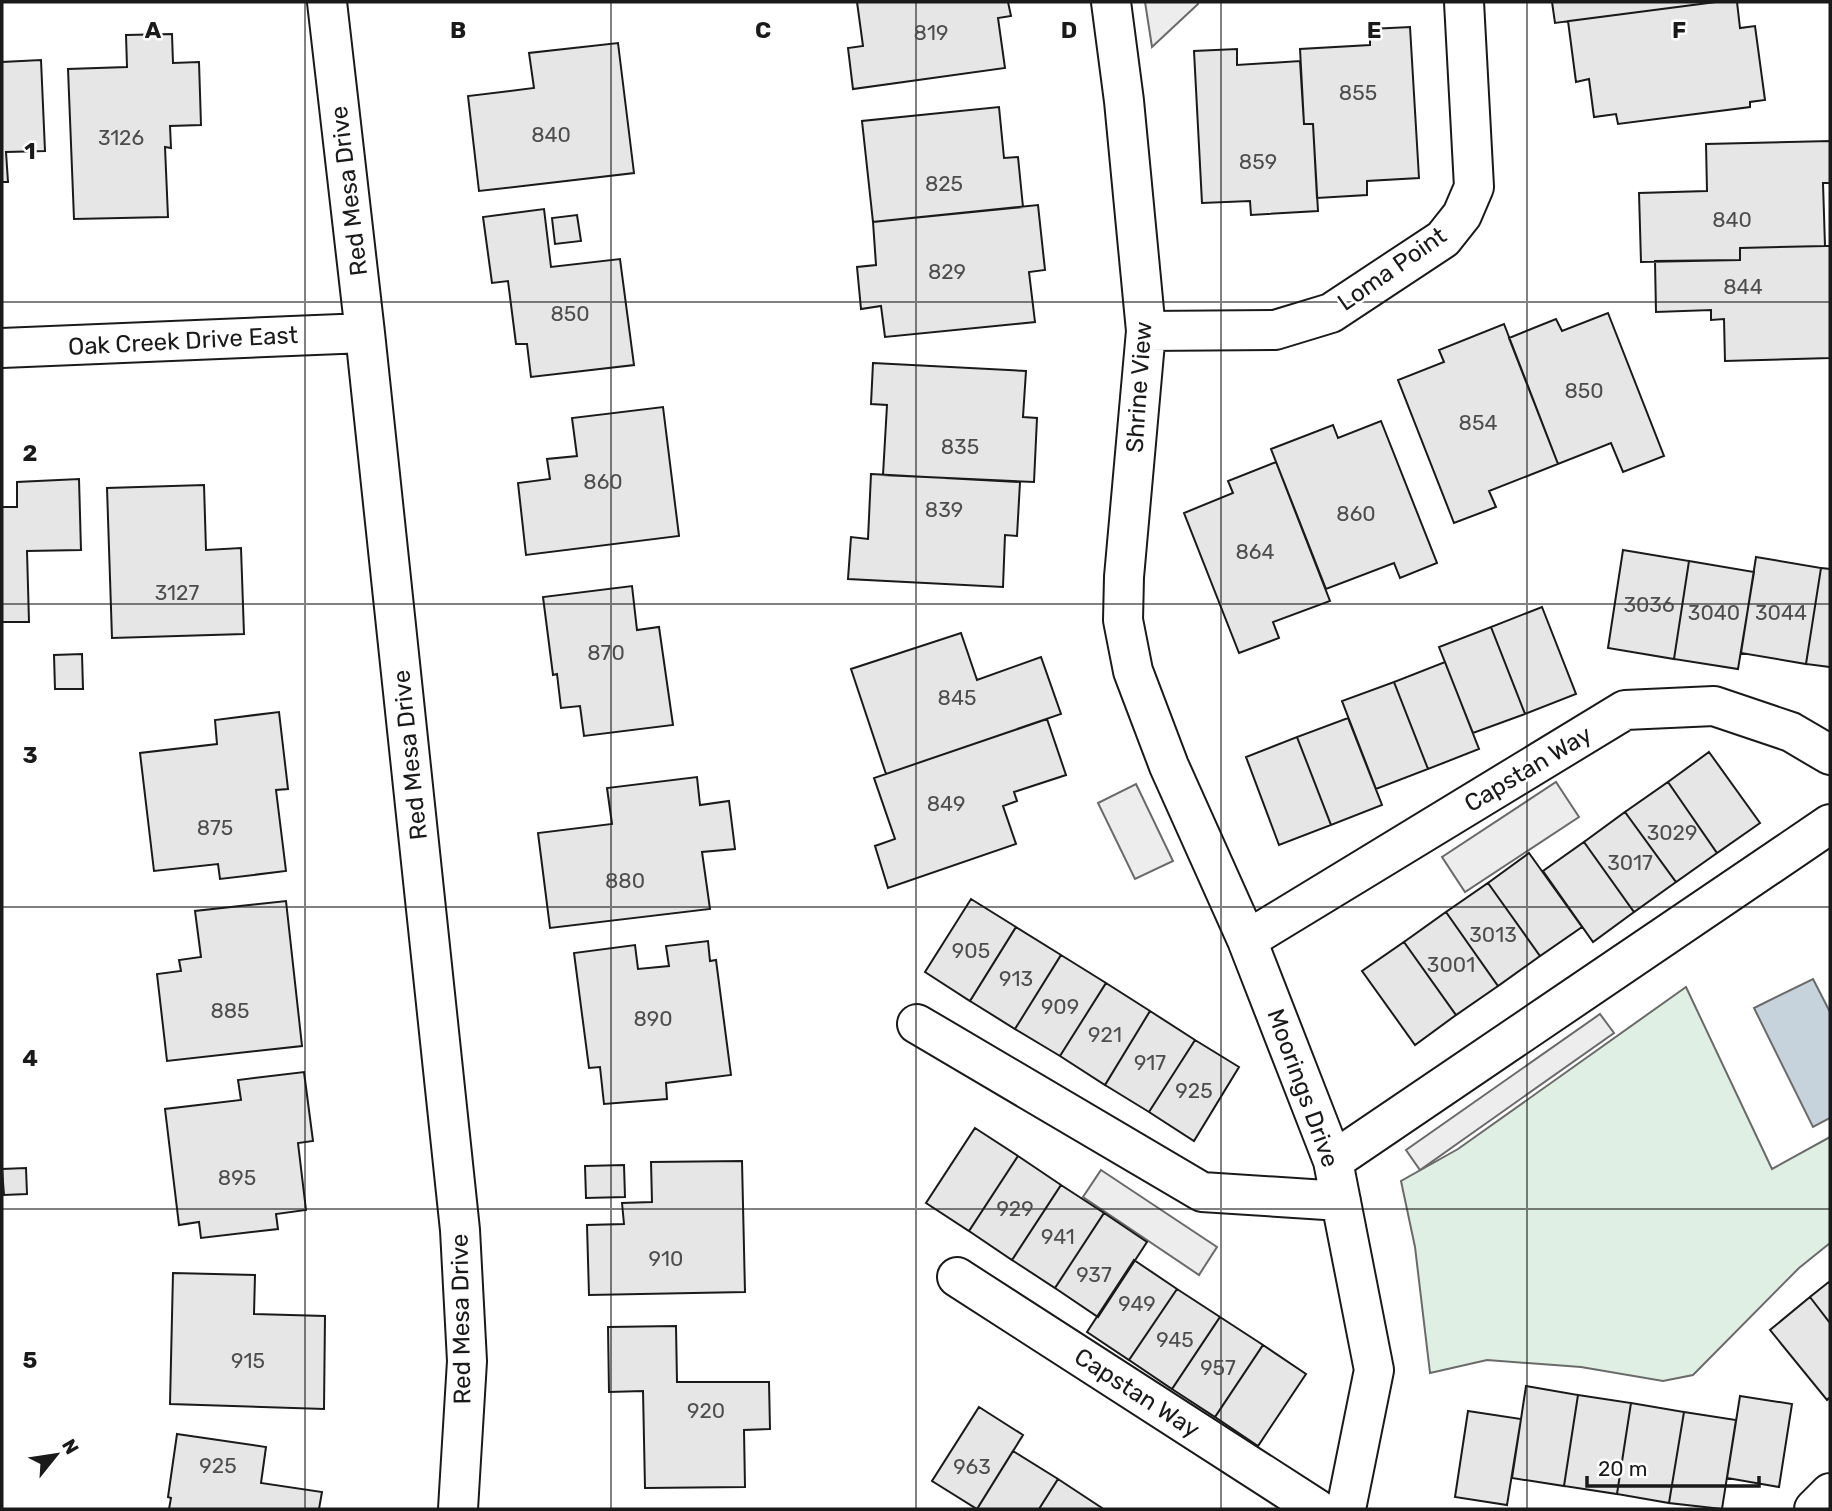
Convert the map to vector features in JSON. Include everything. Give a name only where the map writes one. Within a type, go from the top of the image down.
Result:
[{"type":"street","name":"Red Mesa Drive","points":[[327,2],[365,333],[460,1230],[467,1361],[458,1509]]},
{"type":"street","name":"Shrine View","points":[[1111,2],[1124,101],[1146,331],[1124,577],[1123,620],[1133,671],[1169,766]]},
{"type":"street","name":"Loma Point","points":[[1146,331],[1275,330],[1331,313],[1443,239],[1462,215],[1474,187],[1464,2]]},
{"type":"street","name":"Oak Creek Drive East","points":[[2,348],[365,333]]},
{"type":"street","name":"Capstan Way","points":[[1247,940],[1625,710],[1714,706],[1791,732],[1830,755]]},
{"type":"street","name":"Moorings Drive","points":[[1169,766],[1247,940],[1333,1161],[1374,1370],[1346,1509]]},
{"type":"street","points":[[1333,1161],[1830,824]]},
{"type":"street","points":[[917,1024],[1202,1192],[1341,1201]]},
{"type":"street","name":"Capstan Way","points":[[957,1277],[1317,1509]]},
{"type":"street","points":[[1814,1509],[1830,1493]]},
{"type":"green space","points":[[1686,987],[1772,1169],[1830,1137],[1830,1243],[1799,1268],[1693,1375],[1663,1381],[1581,1367],[1487,1360],[1430,1373],[1415,1247],[1401,1181],[1458,1149]]},
{"type":"shaded area","points":[[1145,2],[1198,2],[1198,4],[1152,47]]},
{"type":"shaded area","points":[[1556,782],[1579,817],[1465,892],[1442,857]]},
{"type":"shaded area","points":[[1136,784],[1173,861],[1135,879],[1098,803]]},
{"type":"shaded area","points":[[1813,979],[1830,1012],[1830,1118],[1813,1127],[1754,1008]]},
{"type":"shaded area","points":[[1600,1014],[1614,1033],[1420,1170],[1406,1150]]},
{"type":"shaded area","points":[[1101,1170],[1217,1247],[1199,1275],[1083,1197]]},
{"type":"building","points":[[857,2],[1008,2],[1011,16],[998,18],[1005,68],[853,89],[848,48],[863,46]]},
{"type":"building","points":[[1552,2],[1716,2],[1555,23]]},
{"type":"building","points":[[1716,2],[1737,2],[1740,28],[1755,26],[1765,100],[1750,102],[1750,107],[1618,124],[1616,114],[1594,117],[1589,79],[1576,82],[1568,21]]},
{"type":"building","points":[[1410,27],[1419,178],[1367,181],[1367,195],[1317,198],[1313,124],[1304,124],[1300,49],[1370,45],[1370,29]]},
{"type":"building","points":[[172,34],[173,63],[199,62],[201,125],[170,126],[171,148],[165,147],[168,217],[74,219],[68,69],[127,67],[126,35]]},
{"type":"building","points":[[618,43],[634,173],[479,191],[468,96],[534,88],[529,53]]},
{"type":"building","points":[[1237,49],[1237,65],[1300,61],[1304,124],[1313,124],[1318,211],[1251,215],[1250,201],[1202,203],[1194,51]]},
{"type":"building","points":[[41,60],[45,151],[6,152],[8,182],[2,182],[2,62]]},
{"type":"building","points":[[999,107],[1004,158],[1018,157],[1023,207],[873,222],[862,121]]},
{"type":"building","points":[[1830,141],[1830,183],[1823,183],[1825,246],[1740,248],[1740,260],[1641,262],[1639,193],[1707,191],[1706,144]]},
{"type":"building","points":[[1038,205],[1045,270],[1029,272],[1035,322],[885,337],[881,306],[861,309],[857,267],[876,265],[873,222]]},
{"type":"building","points":[[544,209],[551,267],[620,259],[634,365],[531,377],[527,344],[516,344],[508,281],[492,283],[483,217]]},
{"type":"building","points":[[577,215],[581,241],[555,244],[552,218]]},
{"type":"building","points":[[1830,246],[1830,358],[1725,361],[1724,319],[1711,320],[1711,310],[1656,312],[1655,261],[1740,260],[1740,248]]},
{"type":"building","points":[[1608,313],[1664,456],[1623,472],[1611,443],[1558,464],[1509,338],[1556,319],[1562,331]]},
{"type":"building","points":[[1504,324],[1558,464],[1489,491],[1496,507],[1454,523],[1398,380],[1444,362],[1439,350]]},
{"type":"building","points":[[873,363],[1026,371],[1023,417],[1037,418],[1034,482],[883,475],[887,405],[871,404]]},
{"type":"building","points":[[663,407],[679,536],[526,555],[518,483],[550,479],[547,459],[577,456],[572,418]]},
{"type":"building","points":[[1381,421],[1437,563],[1400,578],[1394,563],[1326,589],[1271,449],[1333,425],[1338,438]]},
{"type":"building","points":[[1276,462],[1330,601],[1273,622],[1279,638],[1239,653],[1184,513],[1233,493],[1228,481]]},
{"type":"building","points":[[871,474],[1020,482],[1017,536],[1005,535],[1003,587],[848,579],[851,537],[868,539]]},
{"type":"building","points":[[79,479],[81,550],[27,551],[29,622],[2,622],[2,507],[17,507],[17,482]]},
{"type":"building","points":[[204,485],[206,550],[241,548],[244,634],[112,638],[107,488]]},
{"type":"building","points":[[1623,550],[1689,561],[1674,659],[1608,648]]},
{"type":"building","points":[[1756,557],[1821,568],[1806,664],[1741,653]]},
{"type":"building","points":[[1689,561],[1754,572],[1738,669],[1674,659]]},
{"type":"building","points":[[1821,568],[1830,569],[1830,667],[1806,664]]},
{"type":"building","points":[[632,586],[637,630],[659,627],[673,725],[584,736],[580,706],[561,708],[557,674],[553,675],[543,597]]},
{"type":"building","points":[[1542,607],[1576,694],[1525,714],[1491,627]]},
{"type":"building","points":[[1491,627],[1525,714],[1473,733],[1439,647]]},
{"type":"building","points":[[961,633],[977,680],[1041,657],[1061,714],[886,774],[851,669]]},
{"type":"building","points":[[82,654],[83,689],[55,689],[54,655]]},
{"type":"building","points":[[1445,662],[1479,749],[1428,769],[1394,682]]},
{"type":"building","points":[[1394,682],[1428,769],[1376,789],[1342,701]]},
{"type":"building","points":[[279,712],[288,789],[276,790],[286,871],[220,879],[218,864],[154,871],[140,753],[217,744],[215,720]]},
{"type":"building","points":[[1348,718],[1382,805],[1331,825],[1297,737]]},
{"type":"building","points":[[1047,719],[1066,775],[1014,792],[1017,801],[1003,806],[1016,844],[888,888],[875,846],[895,839],[874,778]]},
{"type":"building","points":[[1297,737],[1331,825],[1279,845],[1246,757]]},
{"type":"building","points":[[1709,752],[1760,823],[1717,853],[1668,782]]},
{"type":"building","points":[[697,777],[700,805],[729,801],[735,849],[702,852],[710,909],[550,928],[538,833],[612,824],[607,788]]},
{"type":"building","points":[[1668,782],[1717,853],[1676,882],[1625,812]]},
{"type":"building","points":[[1625,812],[1676,882],[1634,912],[1584,842]]},
{"type":"building","points":[[1584,842],[1634,912],[1593,942],[1543,871]]},
{"type":"building","points":[[1529,853],[1582,927],[1540,956],[1488,883]]},
{"type":"building","points":[[1488,883],[1540,956],[1498,986],[1446,912]]},
{"type":"building","points":[[971,899],[1016,927],[970,1001],[925,972]]},
{"type":"building","points":[[286,901],[302,1046],[167,1061],[157,974],[181,971],[179,960],[201,957],[195,911]]},
{"type":"building","points":[[1446,912],[1498,986],[1456,1015],[1404,942]]},
{"type":"building","points":[[1016,927],[1061,955],[1015,1029],[970,1001]]},
{"type":"building","points":[[708,941],[710,961],[716,960],[731,1075],[666,1083],[667,1099],[604,1104],[600,1067],[589,1068],[574,953],[635,945],[638,969],[669,966],[666,946]]},
{"type":"building","points":[[1404,942],[1456,1015],[1415,1045],[1362,971]]},
{"type":"building","points":[[1061,955],[1106,983],[1060,1056],[1015,1029]]},
{"type":"building","points":[[1106,983],[1150,1011],[1105,1085],[1060,1056]]},
{"type":"building","points":[[1150,1011],[1195,1040],[1149,1112],[1105,1085]]},
{"type":"building","points":[[1195,1040],[1239,1067],[1194,1141],[1149,1112]]},
{"type":"building","points":[[304,1072],[313,1141],[298,1143],[306,1210],[276,1214],[278,1229],[201,1238],[199,1222],[179,1225],[165,1109],[241,1100],[238,1080]]},
{"type":"building","points":[[975,1128],[1018,1156],[969,1231],[926,1203]]},
{"type":"building","points":[[1018,1156],[1061,1185],[1012,1260],[969,1231]]},
{"type":"building","points":[[742,1161],[745,1292],[589,1295],[587,1225],[624,1224],[622,1203],[652,1202],[651,1162]]},
{"type":"building","points":[[624,1165],[625,1197],[586,1198],[585,1166]]},
{"type":"building","points":[[26,1168],[27,1194],[4,1195],[2,1169]]},
{"type":"building","points":[[1061,1185],[1104,1213],[1055,1288],[1012,1260]]},
{"type":"building","points":[[1104,1213],[1147,1242],[1098,1317],[1055,1288]]},
{"type":"building","points":[[1134,1260],[1177,1289],[1129,1360],[1087,1332]]},
{"type":"building","points":[[173,1273],[255,1275],[254,1314],[325,1316],[324,1409],[170,1404]]},
{"type":"building","points":[[1830,1281],[1830,1323],[1810,1297]]},
{"type":"building","points":[[1177,1289],[1220,1317],[1172,1389],[1129,1360]]},
{"type":"building","points":[[1810,1297],[1830,1323],[1830,1397],[1827,1400],[1770,1330]]},
{"type":"building","points":[[1220,1317],[1263,1345],[1215,1417],[1172,1389]]},
{"type":"building","points":[[676,1326],[677,1382],[769,1382],[770,1429],[744,1430],[745,1487],[645,1488],[643,1391],[609,1392],[608,1327]]},
{"type":"building","points":[[1263,1345],[1306,1374],[1258,1446],[1215,1417]]},
{"type":"building","points":[[1526,1386],[1578,1395],[1564,1486],[1512,1478]]},
{"type":"building","points":[[1578,1395],[1631,1403],[1617,1494],[1564,1486]]},
{"type":"building","points":[[1740,1396],[1792,1404],[1779,1487],[1727,1478]]},
{"type":"building","points":[[1631,1403],[1684,1412],[1669,1503],[1617,1494]]},
{"type":"building","points":[[979,1407],[1023,1435],[977,1509],[932,1481]]},
{"type":"building","points":[[1468,1411],[1521,1419],[1507,1505],[1455,1497]]},
{"type":"building","points":[[1684,1412],[1736,1420],[1722,1509],[1669,1503]]},
{"type":"building","points":[[177,1434],[266,1447],[261,1483],[322,1492],[319,1509],[169,1509],[171,1498],[168,1497]]},
{"type":"building","points":[[1013,1451],[1058,1479],[1039,1509],[977,1509]]},
{"type":"building","points":[[1058,1479],[1102,1508],[1102,1509],[1039,1509]]}]
